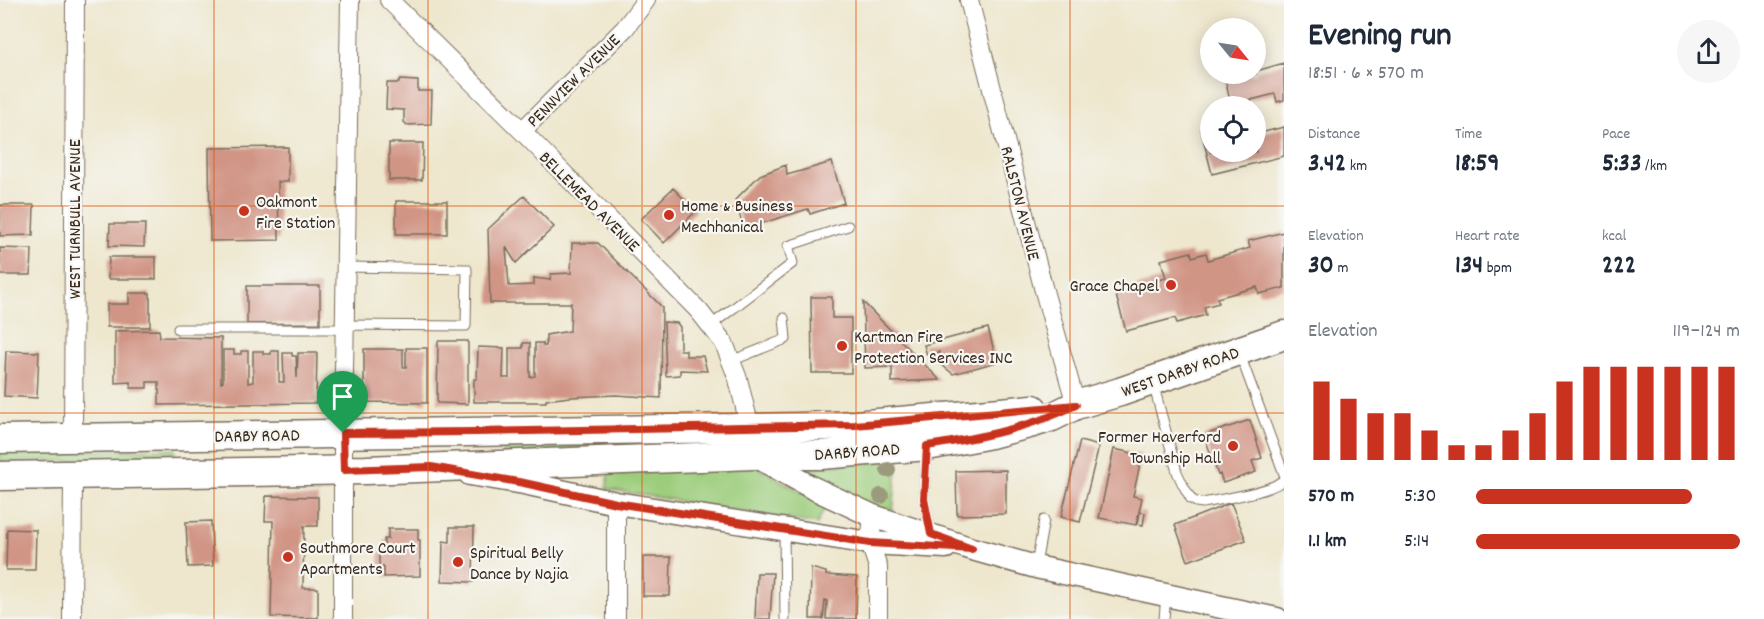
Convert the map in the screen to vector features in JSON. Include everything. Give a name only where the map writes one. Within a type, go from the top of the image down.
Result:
[{"type":"main road","name":"WEST DARBY ROAD","points":[[1076,405],[1152,381],[1284,334]]},
{"type":"main road","name":"DARBY ROAD","points":[[0,439],[695,428],[821,455],[927,446],[992,434],[1052,417],[1076,405]]},
{"type":"main road","name":"DARBY ROAD","points":[[0,476],[431,467],[752,441],[855,425],[1076,405]]},
{"type":"street","name":"WEST TURNBULL AVENUE","points":[[73,439],[75,0]]},
{"type":"street","points":[[343,619],[343,433],[350,0]]},
{"type":"street","name":"BELLEMEAD AVENUE","points":[[389,0],[699,311],[724,343],[738,379],[752,441]]},
{"type":"street","name":"PENNVIEW AVENUE","points":[[522,131],[625,28],[646,0]]},
{"type":"street","name":"RALSTON AVENUE","points":[[969,0],[1076,405]]},
{"type":"street","name":"DARBY ROAD","points":[[752,441],[811,487],[873,516],[972,549],[1036,567],[1265,618]]},
{"type":"street","name":"DARBY ROAD","points":[[431,467],[524,483],[616,503],[784,530],[870,543],[972,549]]},
{"type":"street","points":[[72,619],[73,476]]},
{"type":"street","points":[[616,503],[616,619]]},
{"type":"street","points":[[873,516],[870,543],[878,567],[878,619]]},
{"type":"lane","points":[[710,326],[793,263],[788,246],[848,226]]},
{"type":"lane","points":[[178,329],[466,326],[468,269],[346,267]]},
{"type":"lane","points":[[731,361],[786,339],[784,318]]},
{"type":"lane","points":[[1238,350],[1284,474]]},
{"type":"lane","points":[[1152,381],[1177,472],[1191,499],[1203,503],[1279,485],[1284,479]]},
{"type":"lane","points":[[927,446],[924,499],[931,534]]},
{"type":"lane","points":[[1036,567],[1044,520]]},
{"type":"lane","points":[[784,530],[785,619]]},
{"type":"lane","points":[[1164,619],[1166,595]]},
{"type":"green space","points":[[698,441],[712,446],[502,454],[501,449],[535,443]]},
{"type":"green space","points":[[175,449],[176,454],[135,460],[0,462],[0,452]]},
{"type":"green space","points":[[898,460],[893,511],[860,501],[801,468]]},
{"type":"green space","points":[[752,464],[826,506],[817,524],[607,489],[609,467]]},
{"type":"building","points":[[1284,63],[1284,100],[1277,102],[1275,94],[1266,96],[1229,96],[1226,84],[1266,84],[1266,68]]},
{"type":"building","points":[[399,80],[418,81],[418,91],[432,91],[431,124],[407,125],[404,122],[404,110],[386,109],[387,83],[399,83]]},
{"type":"building","points":[[1284,127],[1284,156],[1266,160],[1266,132]]},
{"type":"building","points":[[389,143],[423,143],[422,180],[389,180]]},
{"type":"building","name":"Oakmont Fire Station","points":[[288,147],[288,182],[278,182],[279,240],[210,241],[209,148]]},
{"type":"building","points":[[832,162],[844,203],[810,214],[808,209],[744,229],[735,200],[760,175],[786,165],[787,175]]},
{"type":"building","points":[[1209,162],[1260,162],[1212,174]]},
{"type":"building","name":"Home & Business Mechhanical","points":[[673,188],[696,211],[664,243],[641,219]]},
{"type":"building","points":[[524,196],[554,227],[516,263],[506,247],[509,286],[534,285],[534,278],[550,280],[551,274],[571,273],[572,243],[598,243],[662,307],[661,398],[616,395],[570,397],[546,400],[546,402],[474,402],[478,347],[504,348],[503,378],[509,378],[509,348],[523,348],[523,343],[530,343],[530,377],[535,376],[535,343],[543,343],[543,346],[546,346],[546,335],[570,331],[571,303],[490,303],[488,229]]},
{"type":"building","points":[[396,201],[447,201],[447,234],[396,234]]},
{"type":"building","points":[[0,205],[34,205],[33,235],[0,236]]},
{"type":"building","points":[[110,224],[145,224],[144,247],[109,246]]},
{"type":"building","points":[[1284,232],[1284,288],[1259,294],[1257,287],[1217,298],[1219,303],[1204,307],[1206,315],[1177,323],[1175,318],[1126,331],[1115,292],[1166,278],[1161,260],[1191,252],[1192,257],[1206,253],[1208,260],[1250,248],[1248,241]]},
{"type":"building","points":[[0,248],[32,249],[31,275],[0,275]]},
{"type":"building","points":[[109,257],[156,257],[156,279],[108,279]]},
{"type":"building","points":[[247,286],[320,286],[320,323],[247,324]]},
{"type":"building","points":[[129,293],[150,293],[150,327],[107,327],[107,304],[129,304]]},
{"type":"building","points":[[811,297],[832,297],[832,318],[851,318],[851,373],[812,373]]},
{"type":"building","points":[[863,302],[940,380],[892,382],[892,367],[865,368]]},
{"type":"building","points":[[664,322],[677,323],[680,327],[680,350],[686,350],[686,356],[703,356],[707,371],[680,370],[680,375],[666,376]]},
{"type":"building","points":[[988,328],[997,362],[953,374],[942,365],[939,352],[927,355],[924,345]]},
{"type":"building","points":[[159,330],[160,337],[221,338],[221,383],[223,382],[223,350],[234,350],[234,354],[248,351],[248,383],[253,382],[253,351],[271,354],[271,351],[279,351],[279,382],[284,382],[283,353],[292,353],[292,356],[296,356],[297,378],[298,353],[317,353],[316,403],[159,405],[159,382],[147,382],[147,388],[131,388],[131,382],[115,383],[115,331]]},
{"type":"building","points":[[438,341],[468,341],[468,404],[437,403]]},
{"type":"building","points":[[406,348],[427,348],[427,403],[364,402],[364,349],[403,349],[403,367],[406,367]]},
{"type":"building","points":[[6,351],[39,352],[37,398],[4,396]]},
{"type":"building","name":"Former Haverford Township Hall","points":[[1250,420],[1262,458],[1252,461],[1256,472],[1223,483],[1204,435]]},
{"type":"building","points":[[1080,441],[1099,446],[1080,522],[1061,517]]},
{"type":"building","points":[[1114,449],[1142,455],[1133,496],[1142,498],[1136,525],[1099,518]]},
{"type":"building","points":[[1006,470],[1006,514],[957,515],[956,471]]},
{"type":"building","name":"Southmore Court Apartments","points":[[266,496],[318,497],[318,526],[304,526],[303,588],[318,588],[318,618],[271,617],[273,521],[265,521]]},
{"type":"building","points":[[1231,503],[1246,540],[1188,561],[1175,525]]},
{"type":"building","points":[[1140,512],[1145,513],[1143,525],[1138,524]]},
{"type":"building","points":[[211,521],[213,566],[188,567],[186,522]]},
{"type":"building","name":"Spiritual Belly Dance by Najia","points":[[450,527],[474,527],[473,582],[442,581],[443,541],[450,542]]},
{"type":"building","points":[[7,529],[36,530],[35,570],[6,570]]},
{"type":"building","points":[[388,529],[418,529],[420,576],[384,577],[384,567],[379,567],[379,552],[384,552],[384,539],[388,539]]},
{"type":"building","points":[[643,557],[671,557],[670,596],[643,596]]},
{"type":"building","points":[[811,568],[826,572],[826,575],[857,577],[856,619],[826,619],[827,601],[825,600],[823,619],[810,619]]},
{"type":"building","points":[[757,573],[773,573],[770,619],[755,619]]},
{"type":"place","name":"Oakmont Fire Station","points":[[244,211]]},
{"type":"place","name":"Home & Business Mechhanical","points":[[669,215]]},
{"type":"place","name":"Grace Chapel","points":[[1171,285]]},
{"type":"place","name":"Kartman Fire Protection Services INC","points":[[842,346]]},
{"type":"place","name":"Former Haverford Township Hall","points":[[1233,446]]},
{"type":"place","name":"Southmore Court Apartments","points":[[288,557]]},
{"type":"place","name":"Spiritual Belly Dance by Najia","points":[[458,562]]},
{"type":"route","points":[[1076,405],[1052,417],[1033,423],[992,434],[927,446],[924,499],[931,534],[972,549],[870,543],[616,503],[524,483],[431,467],[344,470],[343,433],[855,425],[1076,405]]}]
